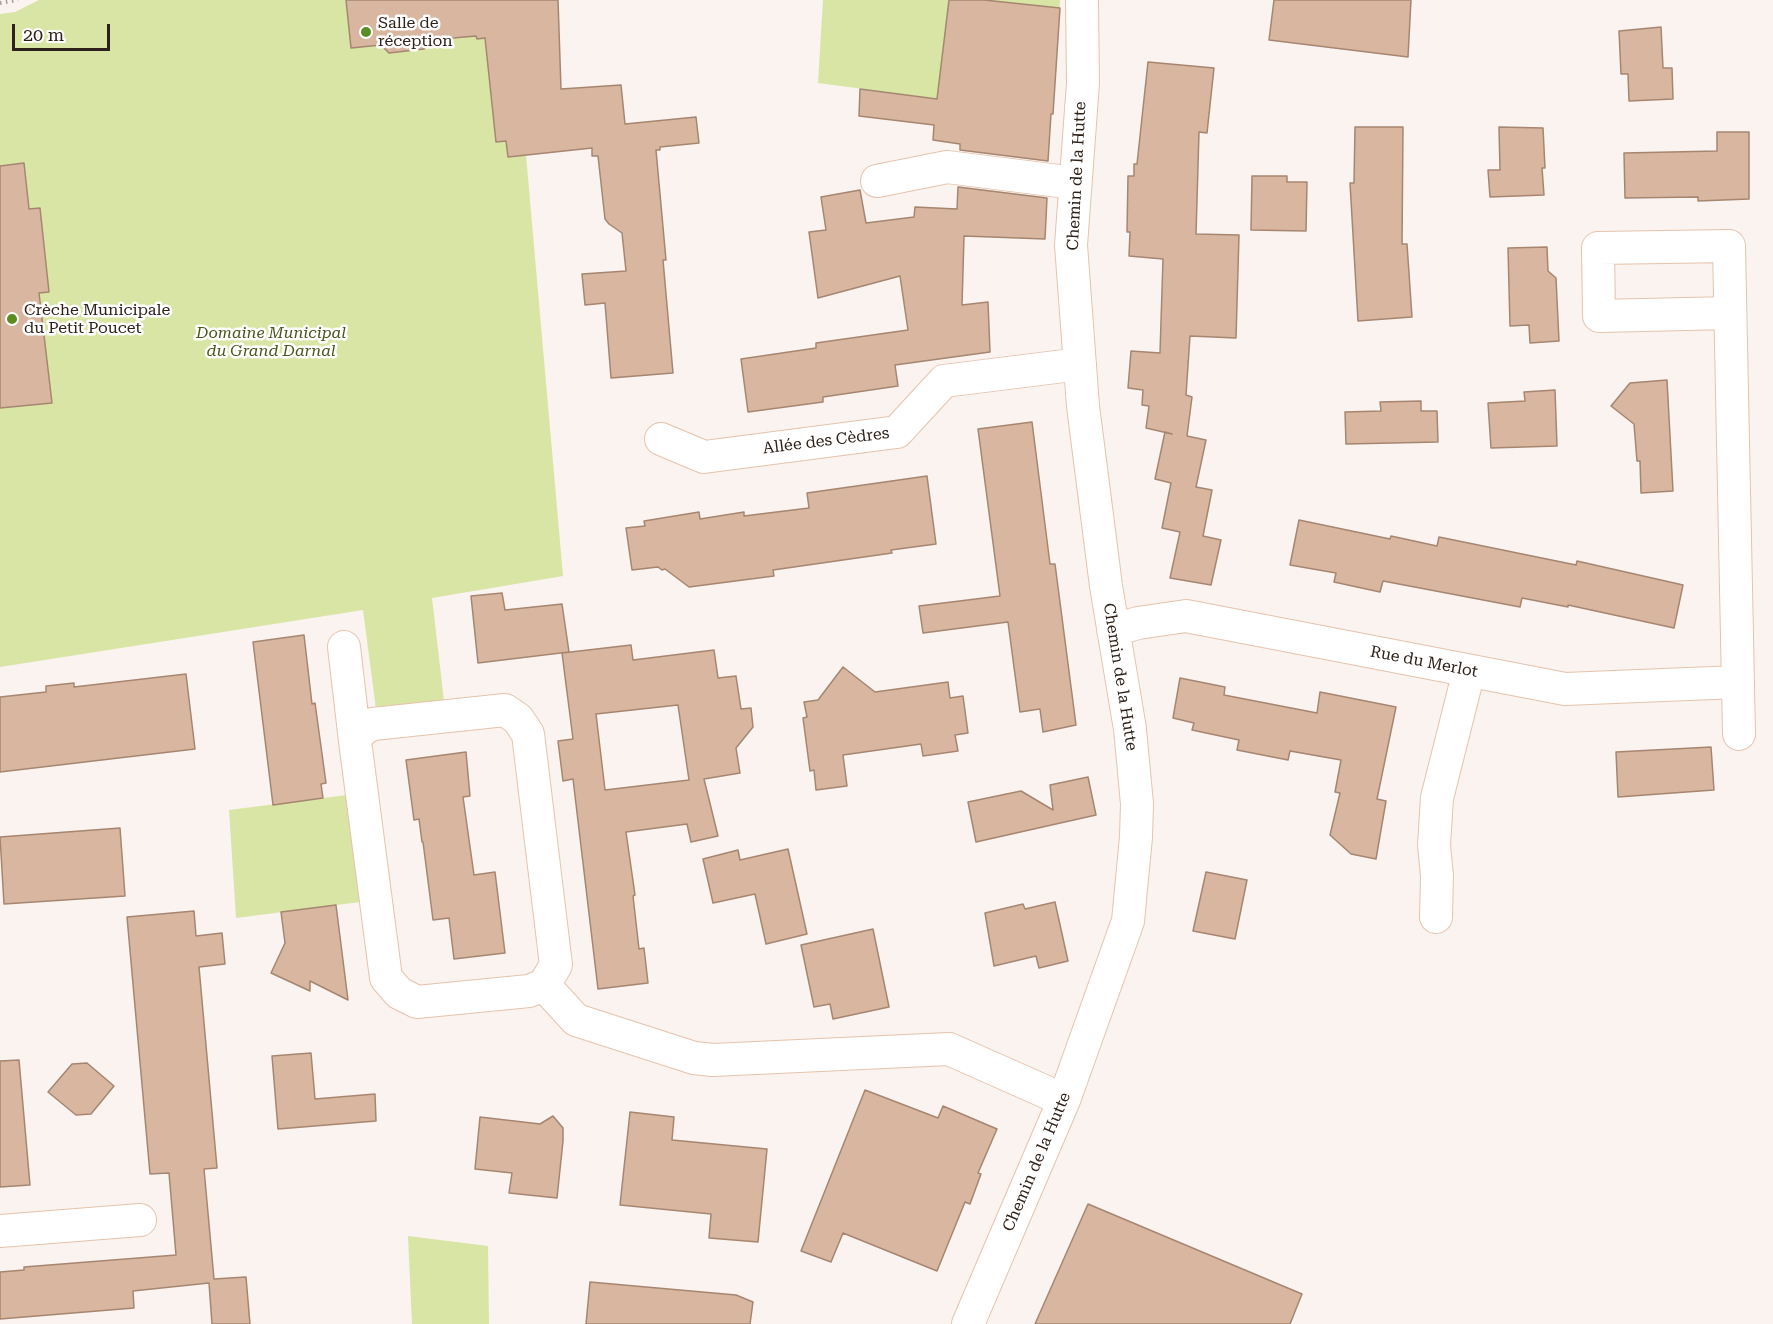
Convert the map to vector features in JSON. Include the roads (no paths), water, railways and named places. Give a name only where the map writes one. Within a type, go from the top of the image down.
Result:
[{"type":"street","name":"Chemin de la Hutte","points":[[968,1324],[1064,1100],[1128,921],[1137,804],[1130,729],[1104,575],[1080,364],[1071,245],[1083,83],[1082,0]]},
{"type":"street","points":[[877,181],[946,167],[1076,183]]},
{"type":"street","points":[[1730,314],[1599,316],[1598,248],[1729,246],[1739,734]]},
{"type":"street","name":"Allée des Cèdres","points":[[661,440],[704,457],[897,432],[944,381],[1080,364]]},
{"type":"street","name":"Rue du Merlot","points":[[1113,630],[1138,623],[1186,616],[1565,689],[1738,682]]},
{"type":"street","points":[[344,647],[355,741],[386,978],[399,993],[417,1002],[529,991],[544,985],[556,965],[528,734],[518,719],[505,710],[373,724],[361,730],[355,741]]},
{"type":"street","points":[[1436,917],[1437,876],[1434,845],[1437,798],[1469,671]]},
{"type":"street","points":[[544,985],[576,1020],[694,1058],[714,1060],[949,1049],[1064,1100]]},
{"type":"street","points":[[0,1231],[140,1220]]},
{"type":"place","name":"Salle de réception","points":[[366,32]]},
{"type":"place","name":"Crèche Municipale du Petit Poucet","points":[[12,319]]},
{"type":"park label","name":"Domaine Municipal du Grand Darnal","points":[[271,342]]}]
